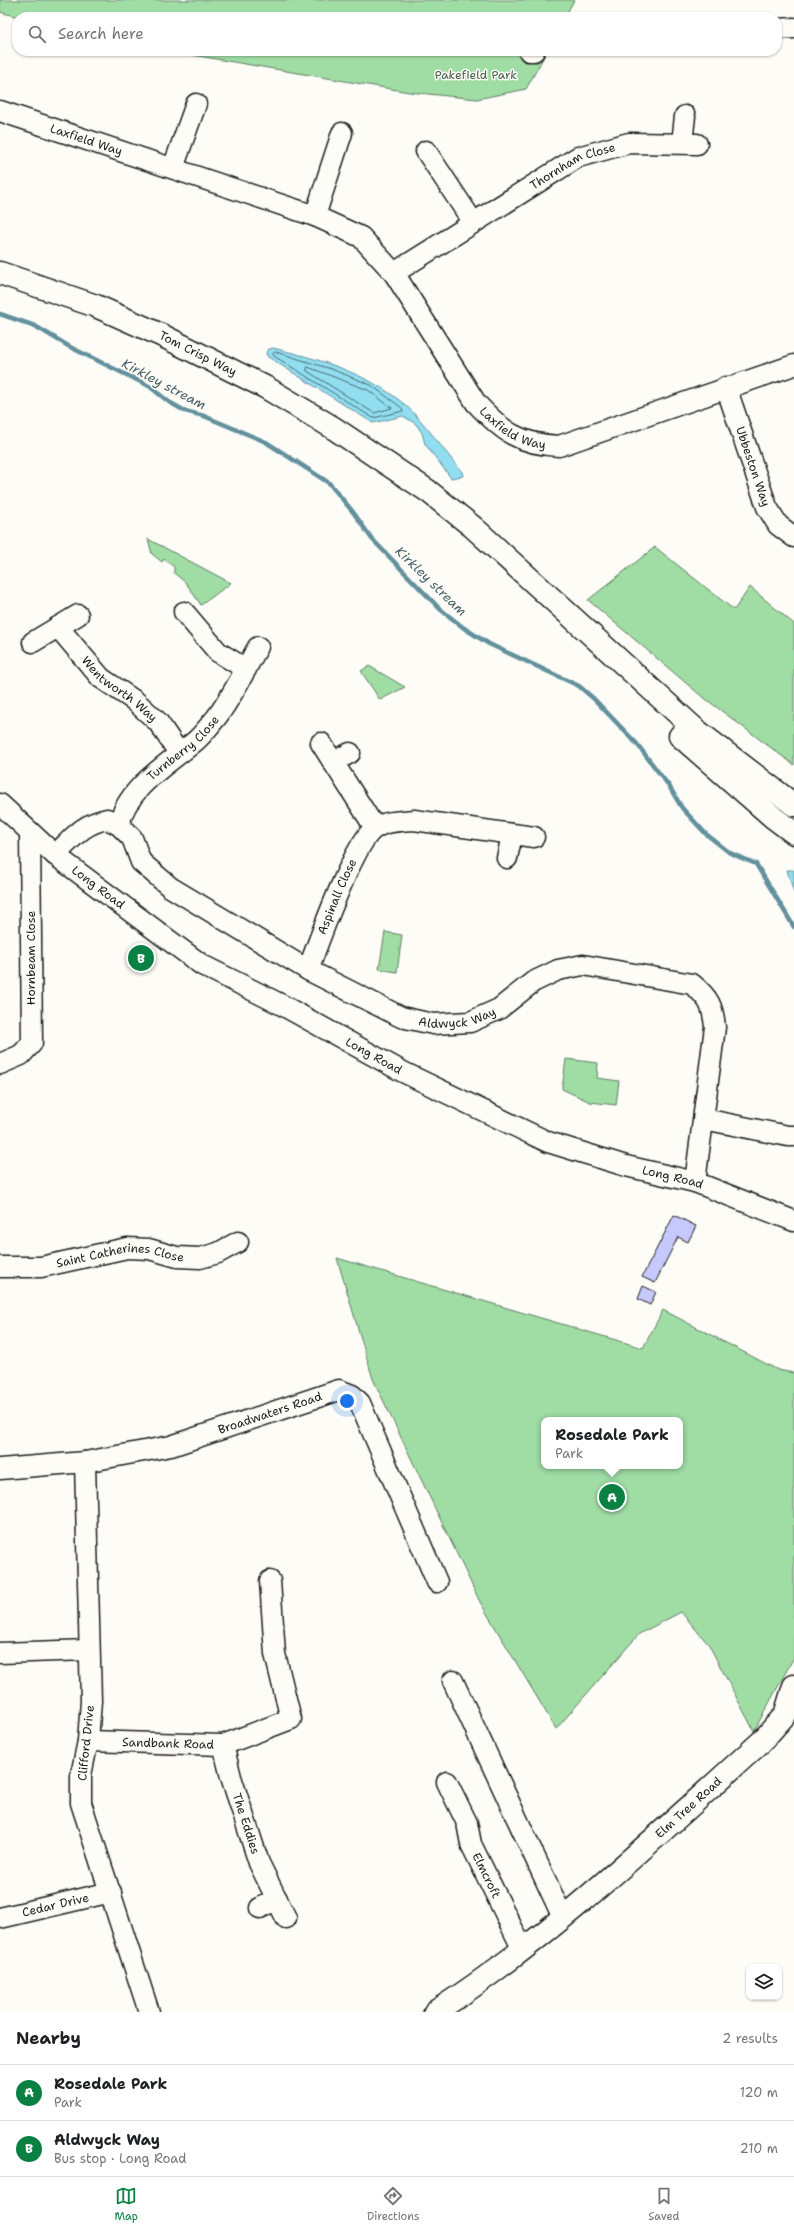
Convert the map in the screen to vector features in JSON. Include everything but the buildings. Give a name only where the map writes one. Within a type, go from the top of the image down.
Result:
[{"type":"highway","name":"Tom Crisp Way","points":[[0,273],[96,306],[161,335],[266,387],[332,427],[382,462]]},
{"type":"highway","points":[[382,462],[428,491],[472,527],[696,730],[794,805]]},
{"type":"highway","points":[[382,462],[523,582],[638,699],[774,818],[794,833]]},
{"type":"highway","name":"Elm Tree Road","points":[[436,2012],[523,1950],[564,1916],[789,1718],[794,1686]]},
{"type":"street","points":[[782,29],[794,28]]},
{"type":"street","points":[[173,168],[196,104]]},
{"type":"street","name":"Laxfield Way","points":[[0,111],[315,216],[361,237],[394,273],[476,403],[493,422],[515,436],[536,445],[560,446],[794,365]]},
{"type":"street","name":"Thornham Close","points":[[394,273],[578,156],[630,143],[690,144],[685,116]]},
{"type":"street","points":[[315,216],[342,133]]},
{"type":"street","points":[[426,151],[473,222]]},
{"type":"street","name":"Ubbeston Way","points":[[726,388],[767,507],[778,524],[794,537]]},
{"type":"street","points":[[184,612],[218,652],[246,669]]},
{"type":"street","points":[[33,642],[78,615]]},
{"type":"street","name":"Wentworth Way","points":[[58,627],[101,678],[135,701],[158,722],[179,753]]},
{"type":"street","name":"Turnberry Close","points":[[119,826],[122,814],[144,784],[179,753],[194,743],[216,718],[234,692],[258,647]]},
{"type":"street","points":[[321,743],[342,757],[375,828],[394,822],[414,820],[534,837]]},
{"type":"street","name":"Long Road","points":[[0,804],[55,855],[202,965],[282,1005],[403,1072],[548,1142],[626,1166],[695,1182],[794,1221]]},
{"type":"street","name":"Aldwyck Way","points":[[55,855],[85,826],[92,822],[107,819],[119,826],[132,838],[141,862],[170,887],[308,970],[401,1017],[433,1024],[470,1022],[499,1009],[540,979],[558,970],[583,965],[692,984],[706,995],[714,1011],[715,1028],[695,1182]]},
{"type":"street","name":"Aspinall Close","points":[[308,970],[336,897],[364,842],[375,828]]},
{"type":"street","name":"Hornbeam Close","points":[[0,1064],[21,1055],[32,1043],[30,833]]},
{"type":"street","points":[[507,858],[512,835]]},
{"type":"street","points":[[704,1119],[794,1136]]},
{"type":"street","name":"Saint Catherines Close","points":[[0,1268],[41,1267],[127,1248],[150,1249],[177,1257],[200,1258],[218,1253],[238,1242]]},
{"type":"street","name":"Broadwaters Road","points":[[0,1469],[85,1462],[121,1457],[171,1446],[339,1390],[352,1395],[360,1403],[428,1573]]},
{"type":"street","name":"Clifford Drive","points":[[85,1462],[91,1701],[88,1741],[81,1775],[81,1803],[149,2012]]},
{"type":"street","name":"Sandbank Road","points":[[88,1741],[224,1744],[295,1727],[275,1654],[270,1581]]},
{"type":"street","points":[[0,1653],[89,1650]]},
{"type":"street","points":[[453,1681],[558,1908],[564,1916]]},
{"type":"street","name":"The Eddies","points":[[224,1744],[231,1777],[259,1863],[268,1904],[286,1918]]},
{"type":"street","name":"Elmcroft","points":[[452,1794],[467,1823],[474,1849],[523,1950]]},
{"type":"street","name":"Cedar Drive","points":[[0,1918],[111,1892]]},
{"type":"green space","points":[[0,0],[574,0],[568,12],[12,12],[12,15],[0,12]]},
{"type":"green space","name":"Pakefield Park","points":[[198,56],[544,56],[526,89],[477,99],[409,92]]},
{"type":"green space","points":[[148,539],[231,583],[201,605],[186,583],[174,573],[174,567],[164,559],[162,562],[152,554]]},
{"type":"green space","points":[[655,547],[734,610],[750,587],[794,624],[794,765],[699,694],[588,600]]},
{"type":"green space","points":[[369,666],[405,687],[380,700],[361,671]]},
{"type":"green space","points":[[385,932],[402,935],[397,972],[379,969]]},
{"type":"green space","points":[[566,1059],[598,1063],[597,1078],[619,1081],[616,1105],[590,1102],[562,1089]]},
{"type":"green space","points":[[337,1258],[643,1348],[663,1310],[778,1370],[794,1373],[794,1657],[754,1731],[709,1645],[681,1612],[639,1634],[556,1729],[480,1602],[373,1379]]},
{"type":"water","points":[[273,348],[342,368],[390,393],[404,404],[434,436],[462,472],[463,476],[451,478],[425,444],[422,433],[416,424],[403,416],[373,423],[268,357],[266,354],[267,350]]},
{"type":"water","points":[[787,870],[793,870],[794,872],[794,893]]},
{"type":"waterway","name":"Kirkley stream","points":[[0,314],[35,326],[70,347],[149,386],[169,402],[185,411],[204,416],[266,442],[329,483],[353,512],[372,539],[440,609],[464,628],[489,644],[579,686],[594,699],[637,744],[669,786],[682,808],[706,834],[730,853],[756,864],[794,927]]},
{"type":"place","name":"Aldwyck Way","points":[[141,958]]},
{"type":"place","name":"Rosedale Park","points":[[612,1497]]}]
